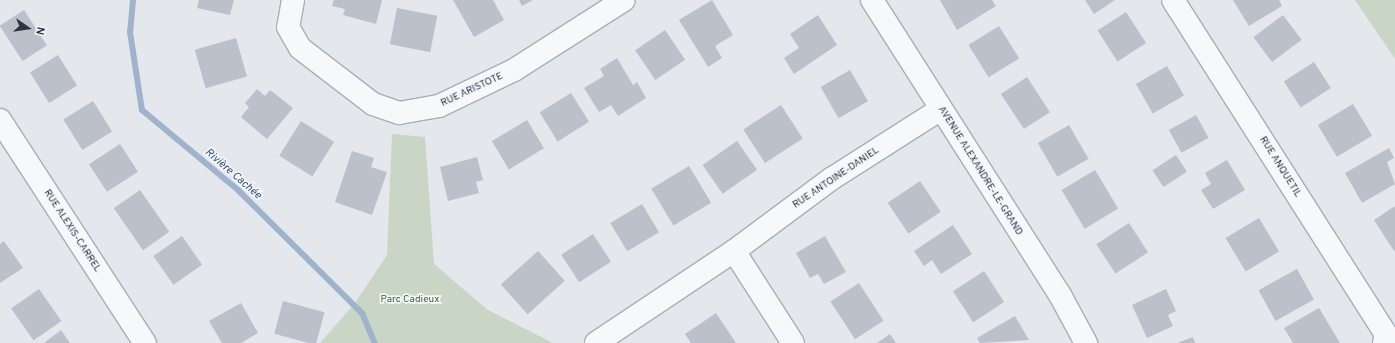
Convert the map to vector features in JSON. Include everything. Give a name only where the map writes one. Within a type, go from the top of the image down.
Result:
[{"type":"street","name":"RUE ARISTOTE","points":[[293,0],[288,27],[300,48],[374,104],[400,113],[439,106],[514,70],[624,0]]},
{"type":"street","name":"AVENUE ALEXANDRE-LE-GRAND","points":[[872,0],[1086,343]]},
{"type":"street","name":"RUE ANQUETIL","points":[[1173,0],[1387,340]]},
{"type":"street","name":"RUE ANTOINE-DANIEL","points":[[596,343],[734,250],[831,179],[941,109]]},
{"type":"street","name":"RUE ALEXIS-CARREL","points":[[0,120],[145,343]]},
{"type":"street","points":[[734,250],[793,343]]},
{"type":"green space","points":[[1355,0],[1395,0],[1395,59]]},
{"type":"green space","name":"Parc Cadieux","points":[[392,134],[425,137],[434,264],[488,310],[553,343],[320,343],[355,303],[387,255]]},
{"type":"building","points":[[199,0],[234,0],[230,15],[197,8]]},
{"type":"building","points":[[334,0],[382,0],[376,24],[343,15],[345,9],[332,6]]},
{"type":"building","points":[[453,0],[493,0],[504,20],[474,37]]},
{"type":"building","points":[[519,0],[533,0],[522,6]]},
{"type":"building","points":[[712,0],[733,35],[715,46],[722,58],[708,67],[679,20]]},
{"type":"building","points":[[940,0],[992,0],[996,6],[957,30]]},
{"type":"building","points":[[1085,0],[1115,0],[1094,14]]},
{"type":"building","points":[[1233,0],[1279,0],[1282,6],[1249,26]]},
{"type":"building","points":[[397,8],[437,16],[430,52],[390,44]]},
{"type":"building","points":[[24,10],[47,45],[23,61],[0,26]]},
{"type":"building","points":[[1126,12],[1146,43],[1118,62],[1097,31]]},
{"type":"building","points":[[818,15],[837,45],[794,74],[784,58],[799,48],[790,34]]},
{"type":"building","points":[[1283,15],[1302,40],[1272,62],[1253,37]]},
{"type":"building","points":[[999,26],[1019,58],[989,77],[968,45]]},
{"type":"building","points":[[665,30],[685,60],[655,80],[635,50]]},
{"type":"building","points":[[236,38],[247,76],[206,88],[195,50]]},
{"type":"building","points":[[58,55],[77,86],[49,103],[30,72]]},
{"type":"building","points":[[617,58],[633,85],[637,82],[646,98],[618,116],[611,105],[599,112],[584,88],[604,76],[600,69]]},
{"type":"building","points":[[1314,62],[1331,88],[1301,108],[1284,82]]},
{"type":"building","points":[[1167,66],[1184,95],[1153,113],[1136,84]]},
{"type":"building","points":[[850,70],[868,101],[839,118],[821,87]]},
{"type":"building","points":[[1027,77],[1050,112],[1024,129],[1001,94]]},
{"type":"building","points":[[257,89],[265,96],[270,90],[293,108],[267,139],[241,117],[249,107],[245,103]]},
{"type":"building","points":[[571,93],[589,122],[558,141],[540,113]]},
{"type":"building","points":[[93,101],[112,132],[82,150],[63,120]]},
{"type":"building","points":[[1353,104],[1372,136],[1337,157],[1318,125]]},
{"type":"building","points":[[781,105],[803,139],[765,163],[743,130]]},
{"type":"building","points":[[1196,115],[1209,138],[1181,153],[1169,130]]},
{"type":"building","points":[[527,120],[544,148],[509,169],[492,141]]},
{"type":"building","points":[[301,121],[334,142],[312,176],[279,156]]},
{"type":"building","points":[[1069,125],[1088,159],[1057,177],[1038,143]]},
{"type":"building","points":[[737,141],[757,170],[723,194],[703,165]]},
{"type":"building","points":[[120,144],[138,172],[107,192],[89,164]]},
{"type":"building","points":[[1389,148],[1394,158],[1387,162],[1395,184],[1362,203],[1345,173]]},
{"type":"building","points":[[352,151],[374,158],[371,167],[387,172],[372,215],[335,202]]},
{"type":"building","points":[[1176,155],[1187,172],[1163,187],[1153,170]]},
{"type":"building","points":[[477,157],[483,180],[476,182],[479,193],[448,201],[440,167]]},
{"type":"building","points":[[1227,160],[1245,190],[1213,209],[1201,190],[1211,184],[1205,173]]},
{"type":"building","points":[[689,166],[711,203],[673,226],[651,189]]},
{"type":"building","points":[[1095,170],[1118,209],[1085,229],[1062,190]]},
{"type":"building","points":[[920,181],[941,212],[908,233],[888,203]]},
{"type":"building","points":[[140,190],[169,232],[143,250],[114,208]]},
{"type":"building","points":[[642,204],[659,232],[627,251],[610,223]]},
{"type":"building","points":[[1395,206],[1395,250],[1394,251],[1374,220]]},
{"type":"building","points":[[1259,218],[1279,251],[1246,272],[1226,238]]},
{"type":"building","points":[[1129,223],[1148,252],[1115,274],[1096,244]]},
{"type":"building","points":[[953,225],[972,254],[941,274],[932,260],[924,266],[914,251]]},
{"type":"building","points":[[593,234],[611,262],[579,282],[561,255]]},
{"type":"building","points":[[182,236],[202,265],[173,285],[153,256]]},
{"type":"building","points":[[825,236],[846,272],[824,284],[818,274],[810,278],[796,253]]},
{"type":"building","points":[[4,241],[23,268],[0,283],[0,244]]},
{"type":"building","points":[[538,251],[565,281],[528,314],[501,284]]},
{"type":"building","points":[[1297,269],[1314,300],[1275,321],[1259,290]]},
{"type":"building","points":[[984,271],[1004,302],[973,322],[953,291]]},
{"type":"building","points":[[859,283],[884,321],[855,339],[830,302]]},
{"type":"building","points":[[39,289],[61,321],[34,340],[11,309]]},
{"type":"building","points":[[1166,289],[1176,311],[1168,315],[1173,326],[1147,338],[1132,305]]},
{"type":"building","points":[[283,301],[325,312],[316,343],[308,343],[274,334]]},
{"type":"building","points":[[241,303],[258,333],[241,343],[222,343],[209,321]]},
{"type":"building","points":[[1319,308],[1340,343],[1293,343],[1284,328]]},
{"type":"building","points":[[716,313],[736,343],[691,343],[685,334]]},
{"type":"building","points":[[1015,316],[1029,340],[980,343],[977,338]]},
{"type":"building","points":[[61,330],[70,343],[44,343]]},
{"type":"building","points":[[890,334],[896,343],[877,343]]},
{"type":"building","points":[[1193,337],[1195,343],[1177,343]]},
{"type":"waterway","name":"Rivière Cachée","points":[[133,0],[130,32],[142,110],[238,190],[362,313],[375,343]]}]
